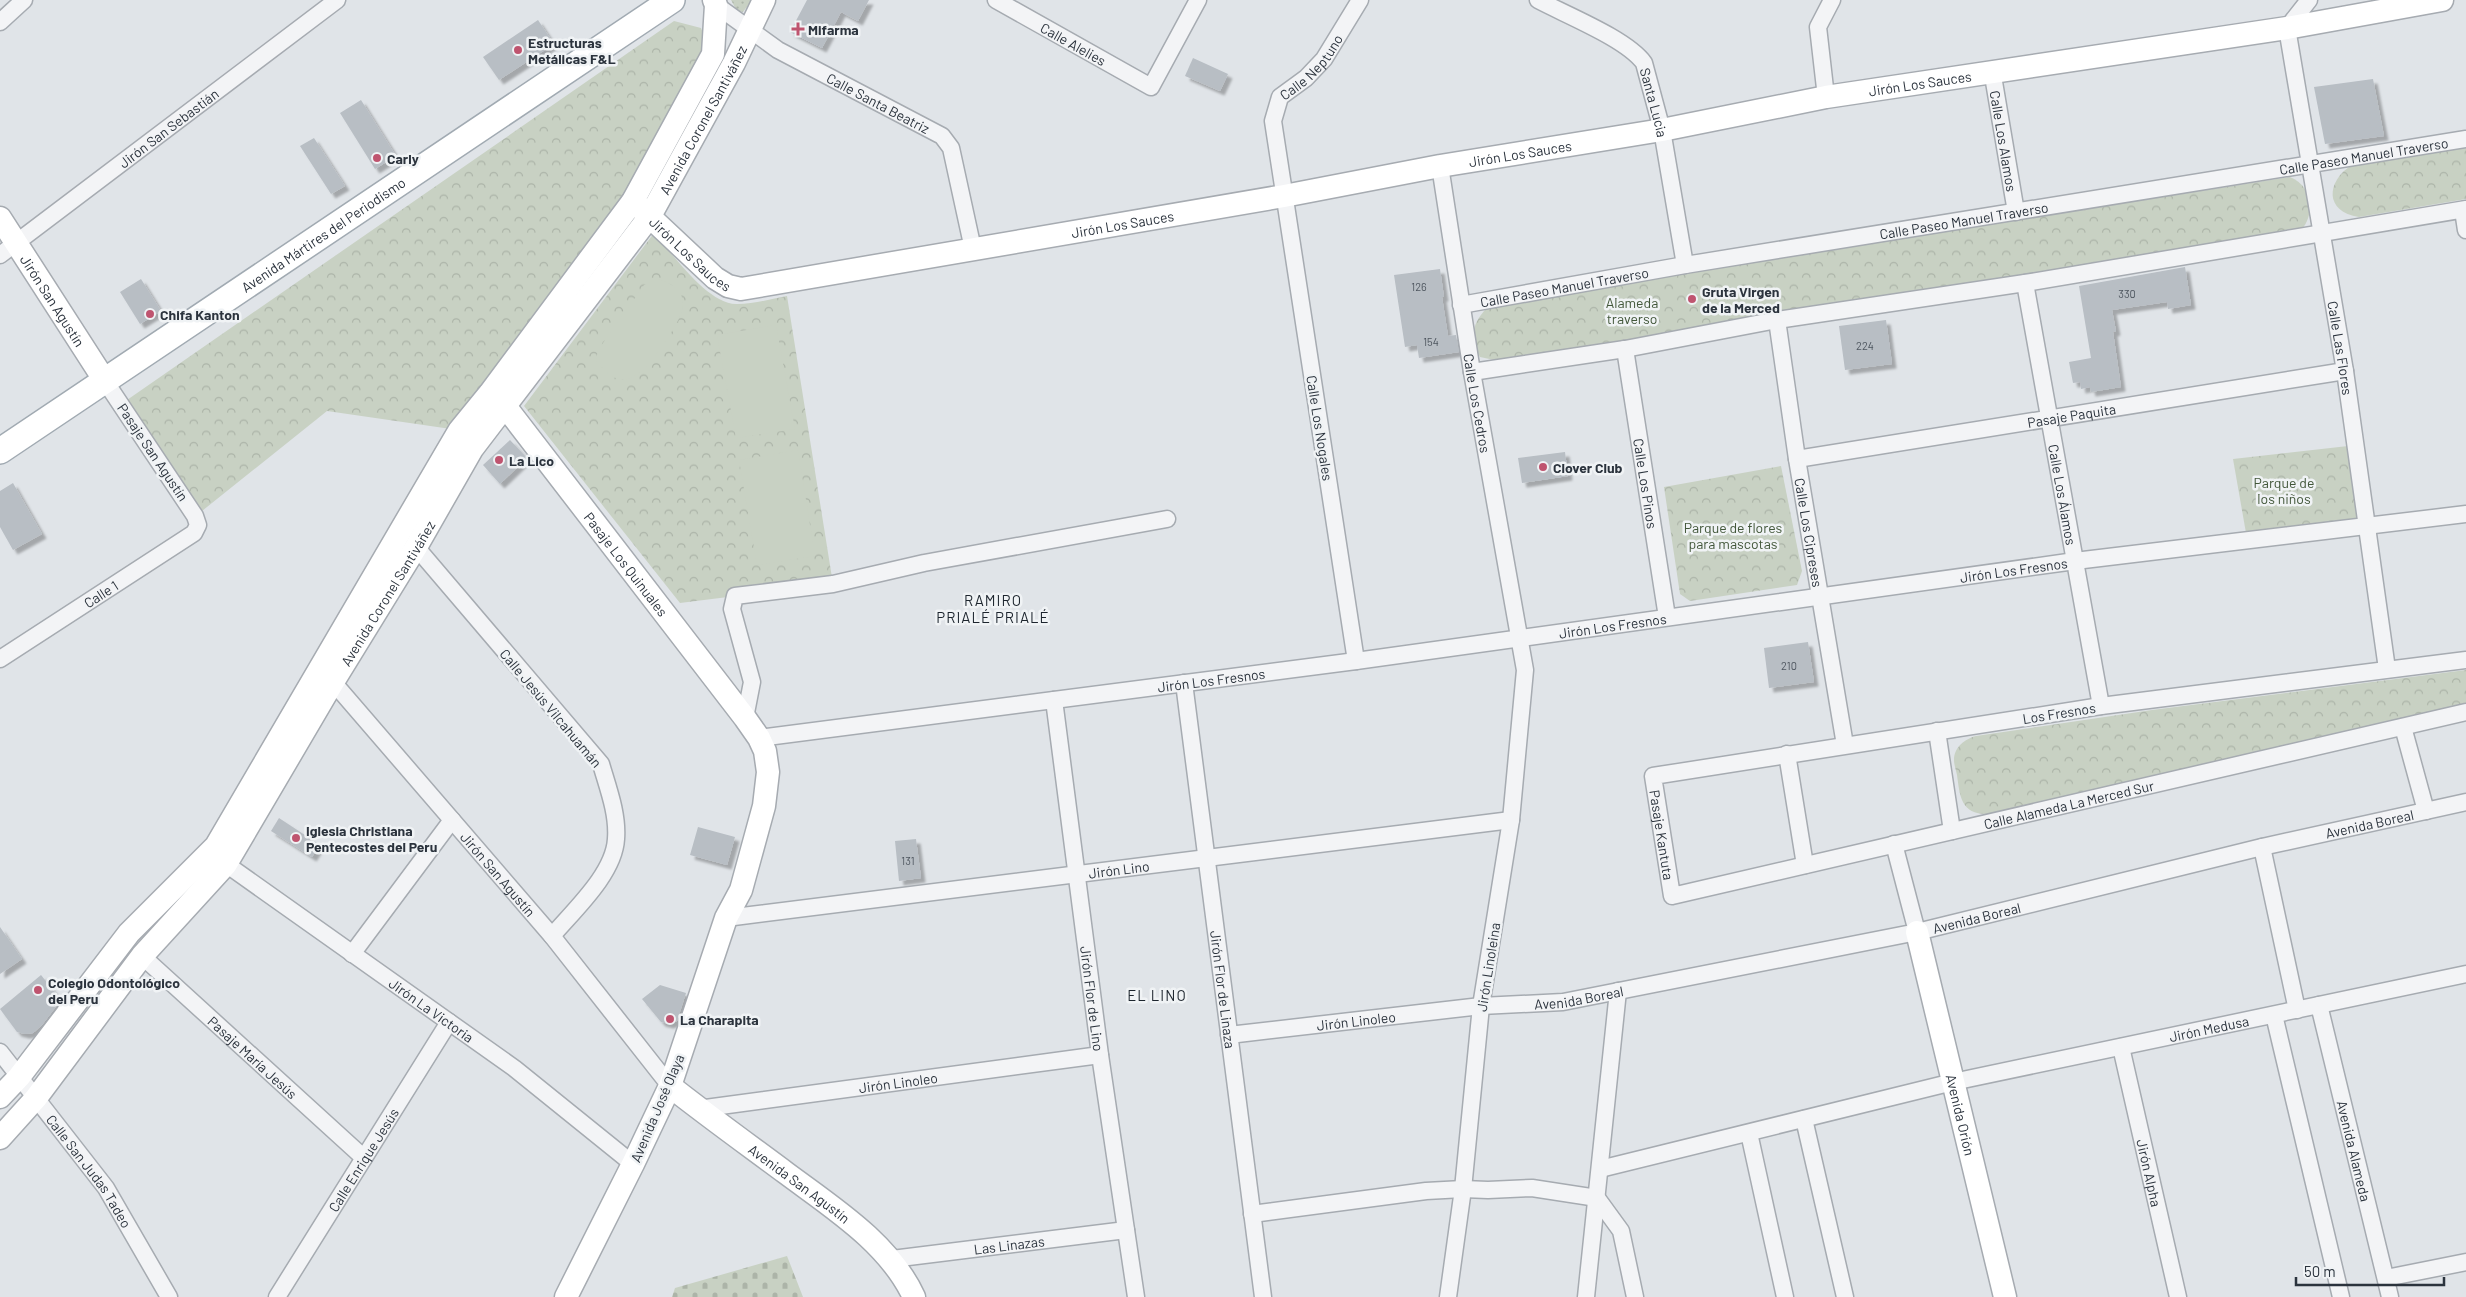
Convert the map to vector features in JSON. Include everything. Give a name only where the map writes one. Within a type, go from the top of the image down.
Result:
[{"type":"main road","name":"Avenida Mártires del Periodismo","points":[[0,451],[672,0]]},
{"type":"street","points":[[0,22],[24,0]]},
{"type":"street","name":"Jirón San Sebastián","points":[[8,250],[337,0]]},
{"type":"street","points":[[751,29],[764,0]]},
{"type":"street","name":"Calle Alelies","points":[[996,0],[1151,88],[1198,0]]},
{"type":"street","name":"Calle Neptuno","points":[[1284,196],[1272,121],[1276,107],[1280,97],[1306,78],[1324,59],[1360,0]]},
{"type":"street","name":"Santa Lucia","points":[[1538,0],[1624,45],[1638,55],[1648,74],[1662,130],[1685,265]]},
{"type":"street","points":[[1826,97],[1818,27],[1832,0]]},
{"type":"street","points":[[2287,28],[2309,0]]},
{"type":"street","name":"Jirón Los Sauces","points":[[633,201],[715,278],[728,286],[741,289],[1284,196],[1440,166],[1662,130],[1826,97],[1992,70],[2287,28],[2442,0]]},
{"type":"street","name":"Calle Santa Beatriz","points":[[715,3],[778,50],[942,136],[951,148],[972,248]]},
{"type":"street","name":"Avenida Coronel Santiváñez","points":[[0,1097],[19,1077],[129,933],[216,846],[325,677],[416,547],[498,400],[633,201],[713,54],[715,3]]},
{"type":"street","name":"Calle Las Flores","points":[[2287,28],[2346,371],[2387,669]]},
{"type":"street","name":"Avenida Coronel Santiváñez","points":[[0,1138],[36,1098],[142,956],[226,864],[459,431],[498,400],[650,216],[751,29]]},
{"type":"street","name":"Calle Los Alamos","points":[[1992,70],[2016,212]]},
{"type":"street","name":"Calle Paseo Manuel Traverso","points":[[1461,305],[1685,265],[2310,166],[2466,139]]},
{"type":"street","name":"Calle Los Cedros","points":[[1440,166],[1472,372],[1518,639]]},
{"type":"street","name":"Calle Los Nogales","points":[[1284,196],[1356,661]]},
{"type":"street","points":[[1472,372],[1625,349],[1777,320],[2024,283],[2322,232],[2464,210],[2466,230]]},
{"type":"street","name":"Jirón San Agustín","points":[[0,218],[8,250],[105,381]]},
{"type":"street","name":"Calle Los Álamos","points":[[2024,283],[2101,706]]},
{"type":"street","name":"Calle Los Cipreses","points":[[1777,320],[1797,460],[1845,744]]},
{"type":"street","name":"Calle Los Pinos","points":[[1625,349],[1667,617]]},
{"type":"street","name":"Pasaje Paquita","points":[[1797,460],[2346,371]]},
{"type":"street","name":"Pasaje San Agustín","points":[[105,381],[195,516],[198,525]]},
{"type":"street","name":"Pasaje Los Quinuales","points":[[498,400],[760,738]]},
{"type":"street","name":"Jirón Los Fresnos","points":[[760,738],[1356,661],[1667,617],[1821,598],[2075,561],[2466,514]]},
{"type":"street","points":[[745,718],[752,682],[732,610],[735,596],[833,584],[924,563],[1167,519]]},
{"type":"street","name":"Calle 1","points":[[0,659],[194,533],[198,525]]},
{"type":"street","name":"Calle Jesús Vilcahuamán","points":[[416,547],[601,764],[614,806],[617,840],[608,870],[552,936]]},
{"type":"street","name":"Jirón Linoleina","points":[[1448,1297],[1463,1189],[1481,1006],[1511,820],[1525,670],[1518,639]]},
{"type":"street","name":"Los Fresnos","points":[[1653,776],[1845,744],[2101,706],[2466,660]]},
{"type":"street","name":"Jirón San Agustín","points":[[325,677],[552,936],[670,1086]]},
{"type":"street","name":"Jirón Flor de Linaza","points":[[1184,683],[1263,1297]]},
{"type":"street","name":"Jirón Flor de Lino","points":[[1054,700],[1100,1055],[1136,1297]]},
{"type":"street","name":"Calle Alameda La Merced Sur","points":[[1672,896],[2466,712]]},
{"type":"street","points":[[2403,727],[2426,811]]},
{"type":"street","points":[[1937,731],[1952,831]]},
{"type":"street","name":"Avenida José Olaya","points":[[566,1297],[634,1164],[670,1086],[726,918],[742,890],[764,806],[768,772],[765,751],[760,738]]},
{"type":"street","points":[[1787,754],[1805,865]]},
{"type":"street","name":"Pasaje Kantuta","points":[[1653,776],[1672,896]]},
{"type":"street","name":"Avenida Boreal","points":[[1481,1006],[1563,1002],[1917,932],[2262,847],[2466,802]]},
{"type":"street","points":[[352,954],[452,820]]},
{"type":"street","name":"Jirón Lino","points":[[726,918],[1511,820]]},
{"type":"street","points":[[1894,844],[1917,932]]},
{"type":"street","points":[[2262,847],[2296,1010]]},
{"type":"street","name":"Jirón La Victoria","points":[[226,864],[514,1068],[634,1164]]},
{"type":"street","name":"Avenida Orión","points":[[1917,932],[2005,1297]]},
{"type":"street","name":"Pasaje María Jesús","points":[[142,956],[364,1158]]},
{"type":"street","name":"Jirón Medusa","points":[[1600,1169],[1953,1082],[2466,974]]},
{"type":"street","points":[[1586,1297],[1618,991]]},
{"type":"street","name":"Avenida Alameda","points":[[2319,1005],[2390,1297]]},
{"type":"street","name":"Jirón Linoleo","points":[[1229,1035],[1481,1006]]},
{"type":"street","points":[[2274,1015],[2341,1297]]},
{"type":"street","name":"Calle Enrique Jesús","points":[[277,1297],[449,1022]]},
{"type":"street","name":"Jirón Alpha","points":[[2121,1047],[2178,1297]]},
{"type":"street","name":"Calle San Judas Tadeo","points":[[0,1052],[106,1188],[169,1297]]},
{"type":"street","name":"Jirón Linoleo","points":[[698,1109],[1100,1055]]},
{"type":"street","name":"Avenida San Agustín","points":[[670,1086],[698,1109],[836,1209],[892,1259],[904,1276],[914,1297]]},
{"type":"street","points":[[1804,1119],[1845,1297]]},
{"type":"street","points":[[1749,1132],[1785,1297]]},
{"type":"street","points":[[1252,1214],[1426,1191],[1463,1189],[1532,1188],[1597,1198],[1621,1231],[1636,1297]]},
{"type":"street","name":"Las Linazas","points":[[892,1259],[1126,1230]]},
{"type":"street","points":[[2386,1278],[2466,1262]]},
{"type":"green space","points":[[731,0],[752,0],[743,12],[737,11]]},
{"type":"green space","points":[[674,21],[701,28],[709,48],[635,181],[451,429],[327,411],[202,511],[127,400]]},
{"type":"green space","points":[[2466,146],[2466,199],[2359,217],[2339,209],[2335,203],[2333,195],[2337,179],[2352,165]]},
{"type":"green space","name":"Alameda traverso","points":[[2290,177],[2303,186],[2309,200],[2309,215],[2302,229],[1499,361],[1480,357],[1474,343],[1475,325],[1487,308],[1664,275]]},
{"type":"green space","points":[[654,233],[691,276],[714,296],[726,302],[737,304],[750,303],[787,296],[833,584],[680,603],[524,406]]},
{"type":"green space","points":[[656,279],[670,284],[678,291],[682,298],[683,307],[680,317],[662,346],[640,372],[632,377],[615,378],[596,360],[598,350],[644,285]]},
{"type":"green space","points":[[776,325],[795,429],[736,438],[717,335]]},
{"type":"green space","name":"Parque de los niños","points":[[2348,446],[2361,519],[2246,533],[2233,459]]},
{"type":"green space","points":[[798,450],[815,556],[757,565],[739,460]]},
{"type":"green space","name":"Parque de flores para mascotas","points":[[1781,466],[1802,571],[1797,585],[1690,601],[1680,594],[1664,487]]},
{"type":"green space","points":[[2466,670],[2466,703],[1989,814],[1980,814],[1967,808],[1959,791],[1954,755],[1961,744],[1976,736],[2152,710]]},
{"type":"green space","points":[[787,1256],[803,1297],[672,1297],[675,1288]]},
{"type":"building","points":[[807,0],[869,0],[858,21],[841,12],[822,48],[790,32]]},
{"type":"building","name":"Estructuras Metálicas F&L","points":[[538,20],[554,44],[499,80],[483,57]]},
{"type":"building","points":[[1193,58],[1228,74],[1220,91],[1185,76]]},
{"type":"building","points":[[2373,79],[2384,136],[2325,144],[2314,87]]},
{"type":"building","points":[[361,100],[396,156],[375,169],[340,113]]},
{"type":"building","points":[[314,138],[345,186],[331,194],[300,146]]},
{"type":"building","points":[[2185,267],[2191,305],[2168,309],[2167,302],[2112,310],[2116,331],[2113,332],[2121,387],[2091,392],[2090,387],[2081,389],[2080,382],[2073,383],[2069,362],[2091,358],[2079,286]]},
{"type":"building","points":[[1440,269],[1448,336],[1456,335],[1459,352],[1419,358],[1417,345],[1405,347],[1394,275]]},
{"type":"building","points":[[141,279],[161,311],[140,324],[120,292]]},
{"type":"building","points":[[1886,320],[1892,364],[1845,370],[1839,326]]},
{"type":"building","points":[[510,440],[527,458],[500,484],[483,465]]},
{"type":"building","name":"Clover Club","points":[[1565,452],[1568,476],[1522,483],[1518,458]]},
{"type":"building","points":[[13,483],[42,534],[13,550],[0,527],[0,491]]},
{"type":"building","points":[[1808,642],[1814,682],[1769,688],[1764,648]]},
{"type":"building","name":"Iglesia Christiana Pentecostes del Peru","points":[[279,818],[320,845],[312,857],[271,831]]},
{"type":"building","points":[[698,827],[735,837],[727,865],[690,855]]},
{"type":"building","points":[[916,839],[921,878],[899,881],[895,841]]},
{"type":"building","points":[[0,927],[22,959],[0,974]]},
{"type":"building","name":"Colegio Odontológico del Peru","points":[[41,975],[61,1000],[42,1025],[33,1033],[17,1032],[0,1009]]},
{"type":"building","points":[[660,985],[686,993],[677,1021],[669,1024],[661,1022],[642,999]]},
{"type":"place","name":"Mifarma","points":[[798,29]]},
{"type":"place","name":"Estructuras Metálicas F&L","points":[[518,50]]},
{"type":"place","name":"Carly","points":[[377,158]]},
{"type":"place","name":"Gruta Virgen de la Merced","points":[[1692,299]]},
{"type":"place","name":"Chifa Kanton","points":[[150,314]]},
{"type":"place","name":"La Lico","points":[[499,460]]},
{"type":"place","name":"Clover Club","points":[[1543,467]]},
{"type":"place","name":"Iglesia Christiana Pentecostes del Peru","points":[[296,838]]},
{"type":"place","name":"Colegio Odontológico del Peru","points":[[38,990]]},
{"type":"place","name":"La Charapita","points":[[670,1019]]},
{"type":"district","name":"RAMIRO PRIALÉ PRIALÉ","points":[[993,608]]},
{"type":"district","name":"EL LINO","points":[[1157,995]]}]
